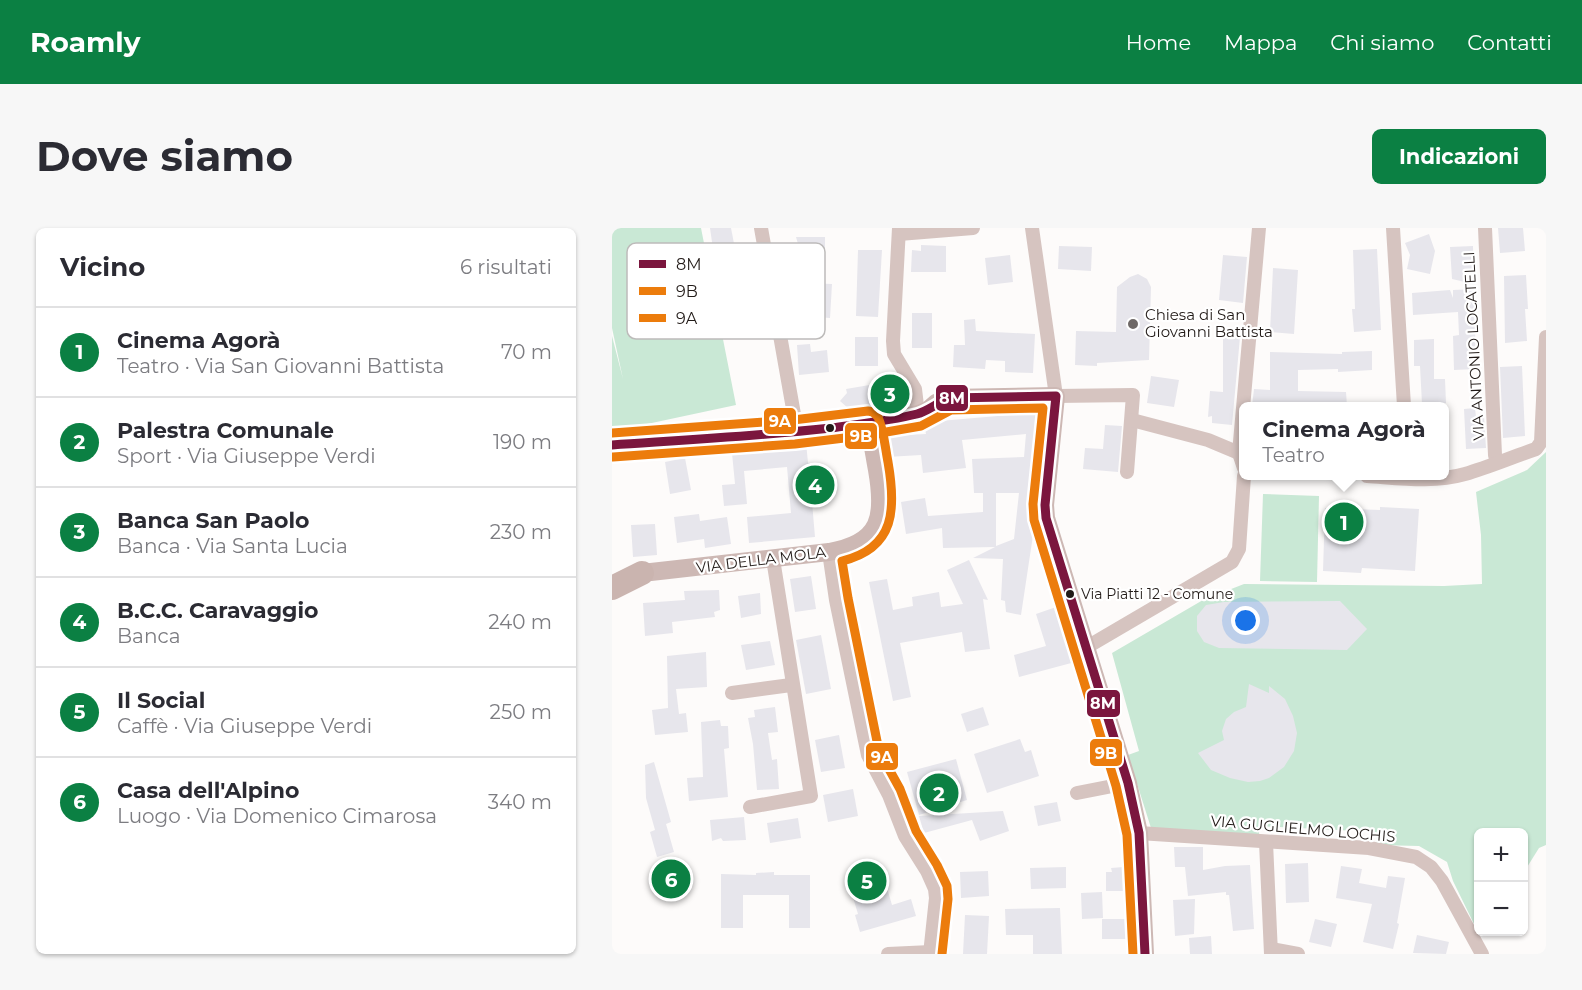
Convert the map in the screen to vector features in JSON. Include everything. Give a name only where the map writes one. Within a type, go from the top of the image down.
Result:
[{"type":"highway","points":[[612,569],[642,573]]},
{"type":"highway","points":[[612,588],[642,573]]},
{"type":"street","points":[[761,228],[764,243]]},
{"type":"street","points":[[918,414],[915,389],[894,354],[899,231],[973,228]]},
{"type":"street","points":[[1032,228],[1056,396],[1045,506],[1046,518],[1128,783],[1139,833],[1145,954]]},
{"type":"street","points":[[1244,402],[1259,228]]},
{"type":"street","points":[[1393,228],[1404,402]]},
{"type":"street","name":"VIA ANTONIO LOCATELLI","points":[[1485,228],[1497,462]]},
{"type":"street","points":[[1449,476],[1458,476],[1536,449],[1540,442],[1546,337]]},
{"type":"street","points":[[781,339],[795,420],[794,432]]},
{"type":"street","points":[[612,445],[794,432],[868,423],[918,414],[949,398],[1133,395],[1127,472]]},
{"type":"street","points":[[1132,420],[1208,440],[1239,453]]},
{"type":"street","name":"VIA DELLA MOLA","points":[[642,573],[842,550],[866,537],[877,524],[880,490],[868,423]]},
{"type":"street","points":[[1087,648],[1232,562],[1239,549],[1244,480]]},
{"type":"street","points":[[829,552],[845,647],[868,755],[889,795],[905,836],[927,871],[936,898],[931,953],[888,954]]},
{"type":"street","points":[[750,807],[811,796],[772,559]]},
{"type":"street","points":[[732,693],[791,685]]},
{"type":"street","points":[[1077,793],[1128,783]]},
{"type":"street","name":"VIA GUGLIELMO LOCHIS","points":[[1139,833],[1369,848],[1416,857],[1431,867],[1442,880],[1482,954]]},
{"type":"street","points":[[1266,842],[1271,952],[1298,954]]},
{"type":"green space","points":[[612,228],[701,228],[704,243],[627,243],[627,339],[723,339],[736,405],[633,427],[612,428],[612,336],[623,379],[612,328]]},
{"type":"green space","points":[[1546,452],[1546,845],[1539,848],[1528,866],[1528,828],[1474,828],[1474,924],[1453,881],[1447,862],[1419,846],[1377,845],[1376,832],[1259,826],[1259,835],[1151,828],[1128,755],[1139,751],[1112,653],[1203,600],[1244,584],[1444,586],[1482,584],[1481,535],[1476,492],[1527,470]]},
{"type":"green space","points":[[1263,494],[1319,496],[1317,582],[1260,581]]},
{"type":"building","points":[[710,228],[731,228],[734,243],[712,243]]},
{"type":"building","points":[[1498,228],[1523,228],[1525,251],[1500,253]]},
{"type":"building","points":[[1429,234],[1435,251],[1430,274],[1407,269],[1410,255],[1405,243]]},
{"type":"building","points":[[796,237],[825,237],[825,243],[798,243]]},
{"type":"building","points":[[921,245],[946,246],[946,272],[911,272],[912,250],[921,251]]},
{"type":"building","points":[[1059,246],[1092,247],[1091,271],[1058,269]]},
{"type":"building","points":[[1473,246],[1474,284],[1452,279],[1450,247]]},
{"type":"building","points":[[1377,249],[1381,330],[1354,332],[1353,250]]},
{"type":"building","points":[[858,250],[882,250],[878,317],[856,316]]},
{"type":"building","points":[[1010,255],[1013,282],[988,285],[985,258]]},
{"type":"building","points":[[1223,255],[1247,257],[1243,303],[1219,300]]},
{"type":"building","points":[[1273,268],[1298,270],[1294,334],[1270,332]]},
{"type":"building","name":"Chiesa di San Giovanni Battista","points":[[1138,274],[1147,279],[1151,287],[1149,360],[1097,363],[1097,366],[1075,365],[1076,331],[1116,332],[1117,287]]},
{"type":"building","points":[[1526,275],[1527,341],[1505,343],[1504,276]]},
{"type":"building","points":[[825,284],[832,284],[830,318],[825,318]]},
{"type":"building","points":[[1474,289],[1476,369],[1454,370],[1453,336],[1459,335],[1458,312],[1413,315],[1412,293],[1450,290],[1453,298],[1453,290]]},
{"type":"building","points":[[912,313],[932,313],[932,348],[912,348]]},
{"type":"building","points":[[975,319],[976,331],[1035,334],[1033,373],[1005,372],[1005,361],[986,360],[985,369],[953,367],[954,345],[965,345],[964,320]]},
{"type":"building","points":[[855,337],[878,337],[878,366],[855,366]]},
{"type":"building","points":[[1223,337],[1240,337],[1232,425],[1212,423],[1212,416],[1208,417],[1210,391],[1223,392]]},
{"type":"building","points":[[1434,339],[1434,379],[1445,379],[1446,402],[1422,402],[1420,366],[1414,366],[1414,340]]},
{"type":"building","points":[[810,344],[811,352],[827,350],[829,372],[799,375],[797,345]]},
{"type":"building","points":[[1372,351],[1372,370],[1338,372],[1338,369],[1298,370],[1298,391],[1346,392],[1347,402],[1252,402],[1254,389],[1270,390],[1270,352],[1342,354],[1342,352]]},
{"type":"building","points":[[1522,366],[1525,436],[1503,438],[1500,367]]},
{"type":"building","points":[[1151,376],[1179,380],[1174,407],[1147,403]]},
{"type":"building","points":[[899,380],[900,387],[906,394],[901,406],[848,414],[848,408],[840,401],[847,393],[846,389]]},
{"type":"building","points":[[1475,408],[1476,417],[1484,417],[1486,448],[1466,449],[1464,409]]},
{"type":"building","points":[[1043,412],[1034,504],[1035,522],[1021,615],[1006,612],[1005,601],[1001,600],[1003,559],[973,558],[995,547],[943,548],[942,528],[906,534],[901,502],[925,498],[928,516],[983,512],[983,493],[974,493],[972,459],[1024,457],[1026,434],[962,440],[966,468],[923,473],[921,455],[887,457],[886,436],[926,434],[924,424]],"holes":[[[996,493],[1019,493],[1014,539],[996,546]]]},
{"type":"building","points":[[1105,425],[1122,426],[1118,472],[1083,469],[1085,448],[1103,449]]},
{"type":"building","points":[[806,442],[808,463],[816,463],[819,501],[812,502],[815,537],[749,543],[747,517],[791,513],[787,467],[744,471],[747,504],[724,506],[722,485],[735,484],[732,453],[781,449],[780,444]]},
{"type":"building","points":[[685,458],[691,490],[670,494],[665,462]]},
{"type":"building","points":[[1380,507],[1419,509],[1415,571],[1362,568],[1361,573],[1323,571],[1325,508],[1380,510]]},
{"type":"building","points":[[699,514],[700,521],[727,517],[731,544],[705,548],[704,539],[677,543],[674,517]]},
{"type":"building","points":[[655,524],[657,555],[633,557],[631,525]]},
{"type":"building","points":[[969,560],[988,600],[983,599],[990,649],[965,652],[962,632],[900,643],[911,697],[893,701],[869,582],[887,579],[893,610],[913,606],[912,597],[939,592],[941,607],[963,604],[947,570]]},
{"type":"building","points":[[811,576],[816,609],[795,612],[790,579]]},
{"type":"building","points":[[719,590],[720,610],[714,612],[715,617],[672,622],[673,633],[645,636],[643,603],[685,600],[684,591]]},
{"type":"building","points":[[760,593],[761,614],[741,618],[738,596]]},
{"type":"building","points":[[1340,601],[1367,629],[1347,650],[1219,648],[1204,642],[1197,631],[1197,616],[1206,605],[1224,602]]},
{"type":"building","points":[[1059,606],[1075,662],[1019,677],[1014,655],[1046,646],[1036,614]]},
{"type":"building","points":[[821,635],[831,689],[806,694],[796,640]]},
{"type":"building","points":[[770,641],[775,665],[746,670],[741,645]]},
{"type":"building","points":[[706,652],[707,687],[676,689],[679,714],[686,713],[688,732],[655,735],[652,710],[668,708],[667,656]]},
{"type":"building","points":[[1249,684],[1269,693],[1269,686],[1285,699],[1293,716],[1297,733],[1294,751],[1284,767],[1269,778],[1248,782],[1211,770],[1198,753],[1224,740],[1222,731],[1226,719],[1234,712],[1246,707]]},
{"type":"building","points":[[775,707],[778,732],[768,733],[772,760],[777,759],[779,789],[757,790],[748,718],[755,717],[754,710]]},
{"type":"building","points":[[983,707],[989,725],[967,732],[961,714]]},
{"type":"building","points":[[720,720],[721,726],[728,726],[729,748],[724,749],[728,797],[689,801],[687,778],[703,777],[701,722]]},
{"type":"building","points":[[839,735],[845,768],[821,772],[815,740]]},
{"type":"building","points":[[1020,739],[1025,752],[1031,750],[1039,776],[987,793],[974,754]]},
{"type":"building","points":[[956,759],[967,800],[919,815],[907,772]]},
{"type":"building","points":[[654,762],[671,822],[666,824],[674,852],[657,857],[650,832],[655,830],[646,798],[645,765]]},
{"type":"building","points":[[853,789],[858,816],[828,822],[823,795]]},
{"type":"building","points":[[1057,802],[1061,821],[1038,826],[1034,806]]},
{"type":"building","points":[[1003,811],[1009,831],[980,841],[972,820],[924,833],[919,816]]},
{"type":"building","points":[[744,817],[746,840],[723,841],[721,838],[712,841],[710,820]]},
{"type":"building","points":[[798,818],[801,838],[770,843],[767,823]]},
{"type":"building","points":[[1174,847],[1203,847],[1203,870],[1250,865],[1254,929],[1233,931],[1229,895],[1226,895],[1226,892],[1188,896],[1185,867],[1175,867]]},
{"type":"building","points":[[1308,863],[1309,902],[1286,903],[1285,864]]},
{"type":"building","points":[[682,864],[689,877],[659,894],[652,882]]},
{"type":"building","points":[[875,865],[877,873],[882,871],[892,905],[911,899],[916,916],[860,932],[855,915],[858,914],[846,874]]},
{"type":"building","points":[[1341,866],[1362,869],[1359,883],[1386,888],[1388,876],[1405,878],[1393,949],[1363,942],[1372,904],[1336,898]]},
{"type":"building","points":[[1066,867],[1066,888],[1031,889],[1030,868]]},
{"type":"building","points":[[1124,867],[1125,891],[1106,891],[1106,872],[1112,872],[1111,868]]},
{"type":"building","points":[[988,871],[989,896],[961,898],[960,872]]},
{"type":"building","points":[[774,872],[774,875],[810,875],[810,928],[789,928],[789,895],[743,895],[743,928],[721,928],[721,874],[756,875],[756,873]]},
{"type":"building","points":[[1102,892],[1103,918],[1082,919],[1081,893]]},
{"type":"building","points":[[1195,899],[1194,934],[1175,936],[1173,900]]},
{"type":"building","points":[[1060,908],[1062,954],[1033,954],[1033,935],[1006,935],[1005,909]]},
{"type":"building","points":[[965,915],[989,916],[987,954],[963,954]]},
{"type":"building","points":[[1102,919],[1126,919],[1126,939],[1102,939]]},
{"type":"building","points":[[1315,919],[1337,924],[1331,947],[1309,942]]},
{"type":"building","points":[[1417,935],[1449,942],[1446,954],[1413,953]]},
{"type":"building","points":[[1211,936],[1212,954],[1190,954],[1189,938]]},
{"type":"transit line","name":"8M","points":[[612,445],[863,424],[917,414],[949,398],[1056,396],[1045,505],[1046,518],[1128,783],[1139,833],[1145,954]]},
{"type":"transit line","name":"9B","points":[[613,457],[795,444],[869,435],[921,426],[951,410],[1043,408],[1033,504],[1034,520],[1116,786],[1127,835],[1133,954]]},
{"type":"transit line","name":"9A","points":[[612,433],[793,420],[868,411],[878,417],[891,479],[892,495],[888,524],[873,547],[860,555],[842,561],[879,751],[900,789],[916,831],[947,886],[948,899],[942,954]]},
{"type":"place","name":"Chiesa di San Giovanni Battista","points":[[1133,324]]},
{"type":"place","name":"Banca San Paolo","points":[[890,394]]},
{"type":"place","name":"B.C.C. Caravaggio","points":[[815,485]]},
{"type":"place","name":"Cinema Agorà","points":[[1344,522]]},
{"type":"place","name":"Via Piatti 12 - Comune","points":[[1070,594]]},
{"type":"place","name":"Palestra Comunale","points":[[939,793]]},
{"type":"place","name":"Casa dell'Alpino","points":[[671,879]]},
{"type":"place","name":"Il Social","points":[[867,881]]}]
